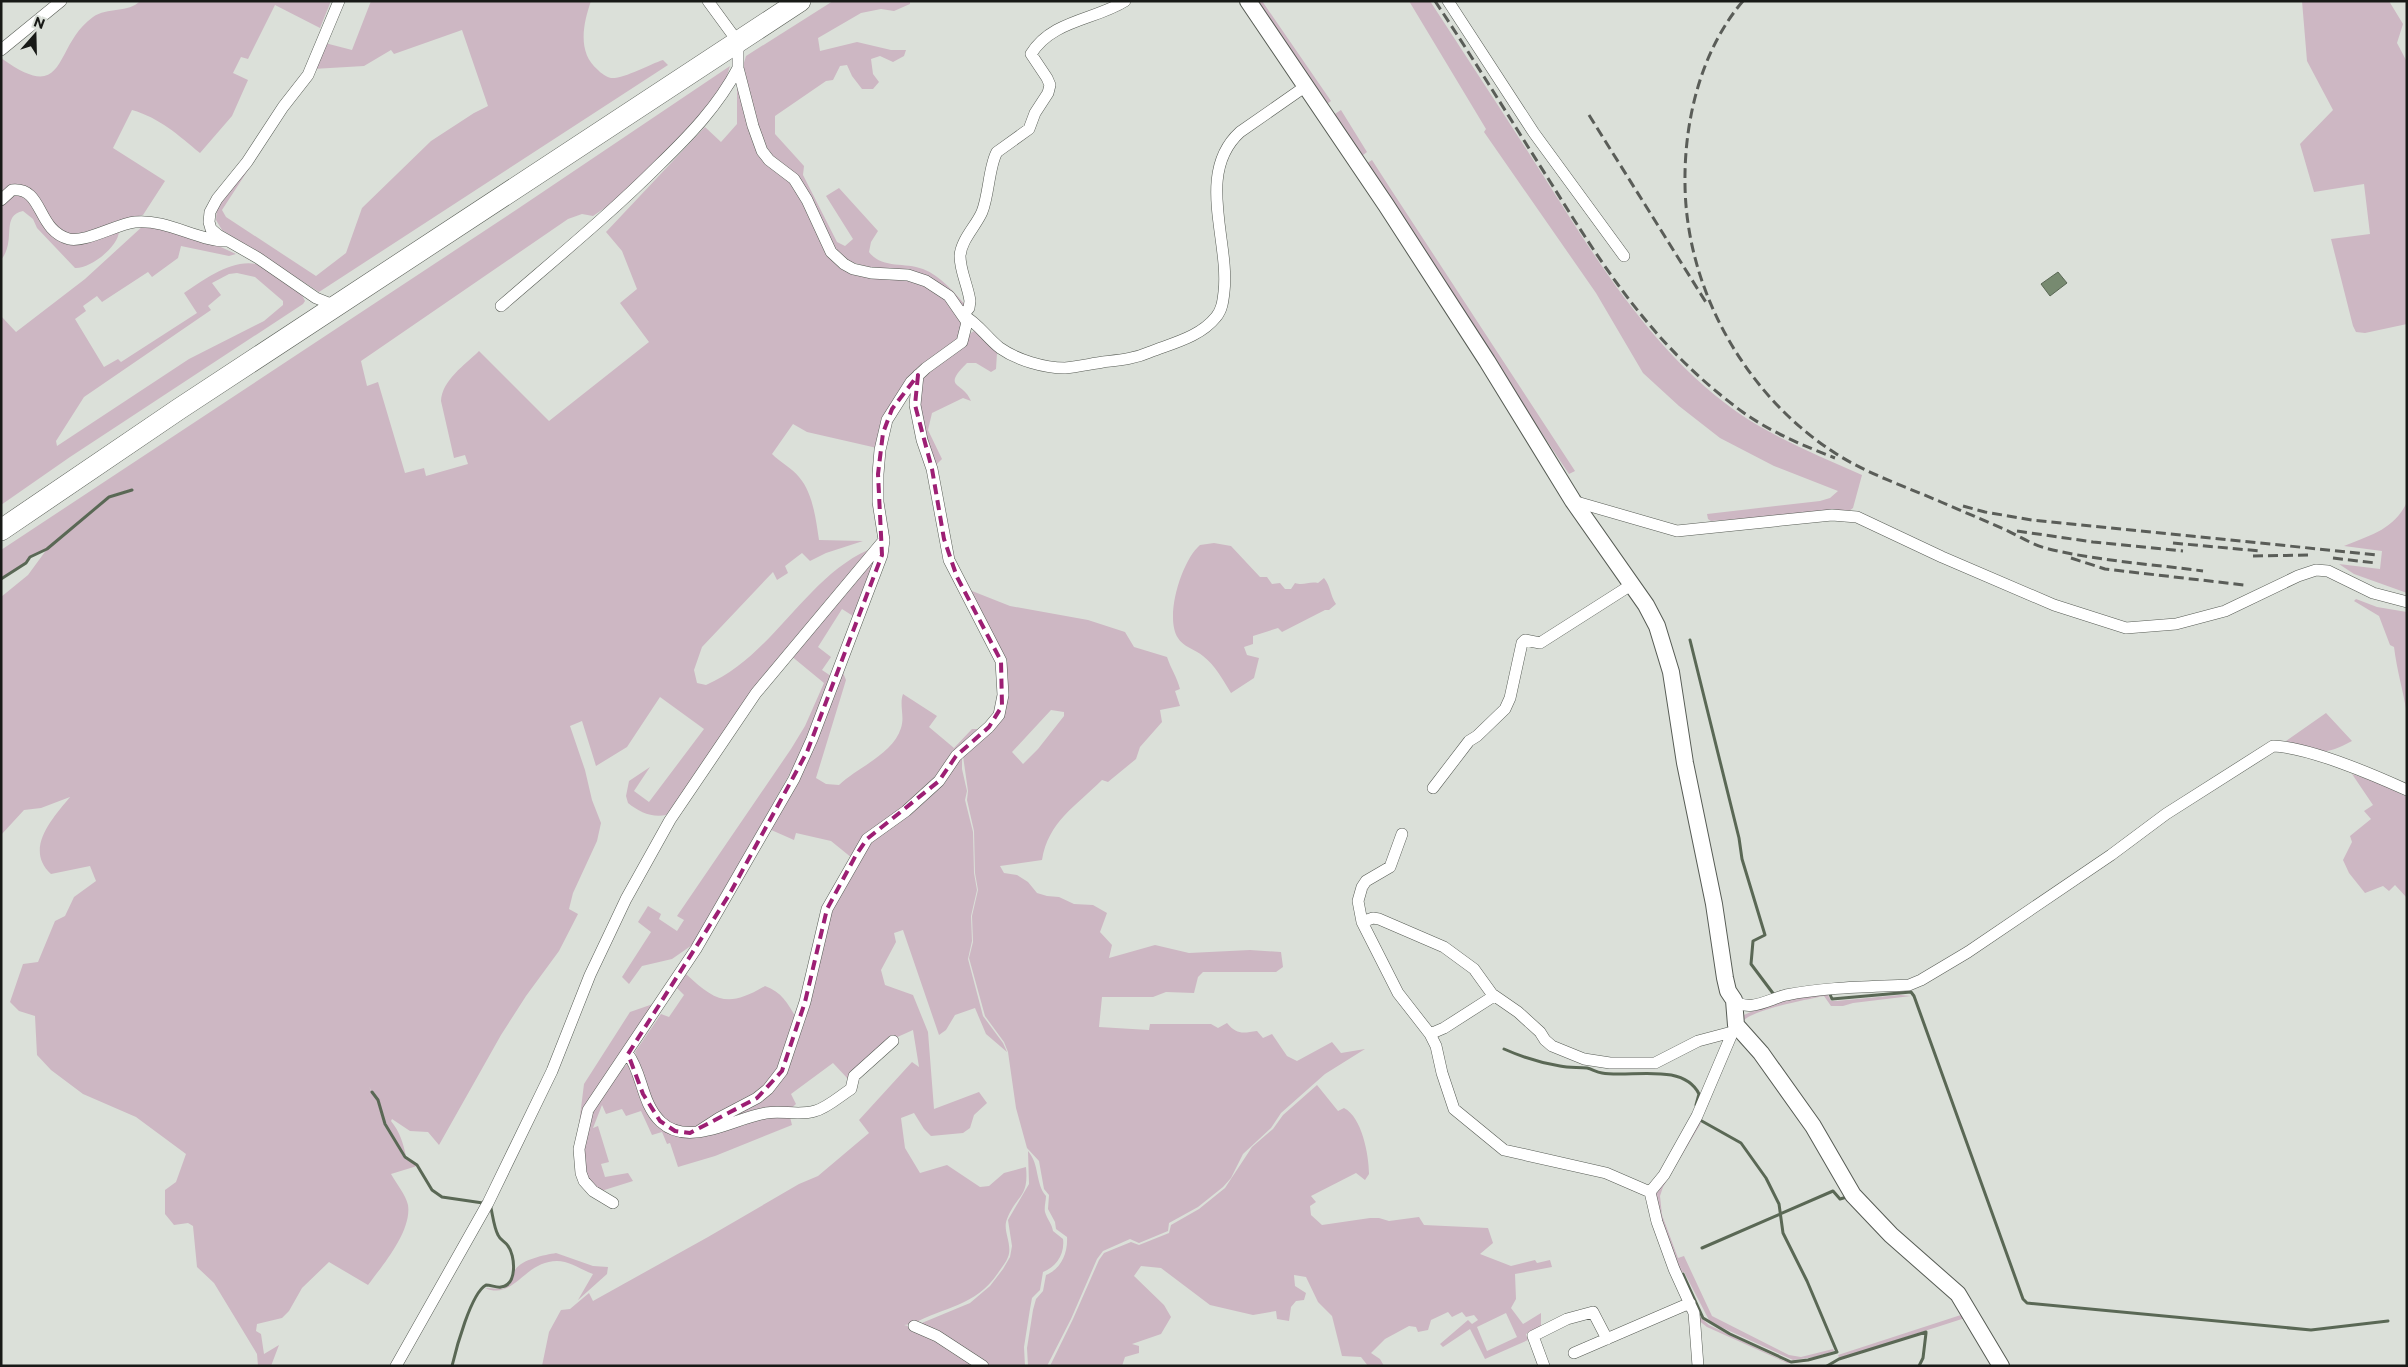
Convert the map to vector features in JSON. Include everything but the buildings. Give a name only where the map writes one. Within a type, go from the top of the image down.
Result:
[{"type":"highway","points":[[1,530],[179,408],[800,1]]},
{"type":"street","points":[[1,50],[61,1]]},
{"type":"street","points":[[336,306],[316,298],[258,258],[211,229],[210,212],[262,142],[283,107],[308,75],[338,1]]},
{"type":"street","points":[[613,1204],[593,1191],[584,1181],[579,1167],[579,1149],[588,1110],[628,1054],[696,949],[794,779],[812,739],[838,665],[882,555],[884,540],[878,502],[878,474],[883,433],[892,409],[918,376],[962,342],[967,329],[963,315],[949,296],[926,281],[908,275],[862,271],[844,264],[837,258],[825,241],[798,185],[769,160],[762,151],[751,119],[738,68],[738,42],[708,1]]},
{"type":"street","points":[[963,315],[969,308],[970,301],[960,257],[962,247],[986,202],[994,158],[997,152],[1029,129],[1035,113],[1048,94],[1050,85],[1031,54],[1042,40],[1071,22],[1110,11],[1125,1]]},
{"type":"street","points":[[1248,1],[1482,353],[1573,501],[1658,626],[1666,651],[1685,762],[1714,904],[1727,985],[1734,1000],[1734,1029],[1697,1116],[1664,1175],[1650,1192]]},
{"type":"street","points":[[1448,1],[1534,133],[1624,256]]},
{"type":"street","points":[[501,306],[620,204],[695,130],[721,99],[738,68]]},
{"type":"street","points":[[963,315],[1010,354],[1025,360],[1065,368],[1132,360],[1184,341],[1198,332],[1217,317],[1223,300],[1225,264],[1216,194],[1222,155],[1230,141],[1240,132],[1306,86]]},
{"type":"street","points":[[1,200],[12,190],[26,192],[33,196],[49,228],[69,239],[79,240],[101,231],[134,222],[151,222],[189,231],[215,241],[229,241]]},
{"type":"street","points":[[699,1131],[756,1098],[768,1089],[782,1072],[805,1002],[827,910],[856,855],[868,839],[906,811],[939,782],[956,756],[989,728],[999,715],[1002,706],[1003,674],[1001,661],[949,560],[932,469],[922,440],[915,405],[918,376]]},
{"type":"street","points":[[1573,501],[1677,531],[1832,515],[1858,517],[1942,557],[2054,605],[2126,628],[2176,624],[2226,611],[2298,576],[2316,570],[2328,571],[2374,593],[2407,602]]},
{"type":"street","points":[[396,1366],[436,1299],[488,1202],[555,1064],[590,975],[613,926],[670,820],[756,693],[871,552],[884,540]]},
{"type":"street","points":[[1433,788],[1469,741],[1478,736],[1505,709],[1510,698],[1522,643],[1525,640],[1540,643],[1631,585]]},
{"type":"street","points":[[1734,1000],[1740,1005],[1747,1006],[1762,1004],[1798,993],[1909,984],[1921,980],[1968,952],[2111,855],[2166,814],[2273,746],[2284,746],[2319,756],[2382,778],[2407,790]]},
{"type":"street","points":[[1402,834],[1390,867],[1366,881],[1358,901],[1362,922],[1398,993],[1430,1034],[1436,1046],[1442,1073],[1454,1109],[1504,1150],[1606,1172],[1650,1192],[1664,1241],[1690,1303],[1696,1328],[1698,1366]]},
{"type":"street","points":[[1362,922],[1373,918],[1380,919],[1444,947],[1474,969],[1494,996],[1518,1012],[1552,1046],[1596,1062],[1655,1063],[1698,1041],[1734,1029]]},
{"type":"street","points":[[1430,1034],[1444,1028],[1494,996]]},
{"type":"street","points":[[1734,1029],[1761,1054],[1813,1126],[1853,1195],[1891,1235],[1958,1294],[2001,1366]]},
{"type":"street","points":[[628,1054],[634,1062],[643,1094],[660,1121],[675,1131],[699,1131],[767,1112],[817,1111],[851,1089],[854,1076],[893,1041]]},
{"type":"street","points":[[1574,1353],[1690,1303]]},
{"type":"street","points":[[1544,1366],[1533,1336],[1567,1319],[1593,1312],[1607,1339]]},
{"type":"street","points":[[914,1326],[937,1336],[983,1366]]},
{"type":"highlighted area","points":[[918,375],[915,405],[932,469],[944,539],[957,577],[1001,661],[1002,706],[989,727],[956,756],[939,781],[867,839],[856,855],[827,909],[805,1002],[782,1071],[757,1098],[690,1133],[675,1131],[660,1121],[643,1094],[628,1054],[729,895],[807,752],[882,555],[878,474],[883,433],[892,409]]},
{"type":"shaded area","points":[[140,1],[331,1],[320,28],[275,5],[248,59],[241,57],[233,73],[248,80],[232,116],[200,153],[160,122],[132,110],[113,148],[165,181],[143,215],[116,221],[82,236],[60,233],[36,196],[1,194],[1,58],[23,71],[38,76],[49,74],[57,67],[80,29],[93,17],[105,12],[130,7]]},
{"type":"shaded area","points":[[371,1],[591,1],[584,28],[584,47],[591,63],[605,76],[616,78],[663,60],[668,65],[319,292],[222,230],[216,220],[217,208],[263,147],[222,210],[226,217],[316,276],[346,253],[362,208],[431,141],[488,106],[462,30],[394,54],[391,50],[364,66],[313,69],[325,43],[352,50]]},
{"type":"shaded area","points":[[833,1],[910,1],[910,4],[894,11],[881,9],[861,13],[818,38],[820,51],[857,42],[891,50],[906,50],[904,56],[893,62],[880,56],[871,59],[873,74],[879,82],[873,89],[862,89],[852,76],[847,65],[840,66],[833,80],[826,81],[775,116],[775,134],[804,166],[803,175],[837,242],[845,246],[853,239],[826,196],[839,188],[878,231],[871,242],[869,252],[874,257],[887,263],[916,267],[930,272],[942,280],[958,296],[967,307],[964,311],[918,272],[868,267],[851,262],[837,253],[814,207],[772,157],[760,135],[743,66],[746,56]]},
{"type":"shaded area","points":[[1253,1],[1262,1],[1331,101],[1323,107]]},
{"type":"shaded area","points":[[1409,1],[1430,1],[1587,244],[1630,305],[1654,335],[1707,388],[1737,412],[1783,439],[1862,475],[1853,508],[1849,511],[1711,521],[1708,519],[1707,514],[1820,501],[1830,498],[1838,491],[1774,466],[1720,438],[1679,406],[1643,373],[1596,293],[1484,132],[1486,129]]},
{"type":"shaded area","points":[[2302,1],[2389,1],[2403,24],[2397,43],[2407,62],[2407,324],[2365,333],[2356,332],[2353,326],[2331,239],[2370,234],[2364,184],[2314,192],[2300,144],[2333,110],[2307,61]]},
{"type":"shaded area","points":[[730,66],[723,89],[674,144],[612,203],[593,216],[582,214],[568,219],[361,361],[367,386],[378,382],[405,473],[424,468],[426,476],[468,464],[465,455],[454,458],[441,401],[445,386],[461,367],[479,351],[549,421],[649,342],[620,303],[637,289],[622,251],[606,232],[705,127],[721,142],[737,124],[737,81],[753,136],[792,181],[834,261],[907,277],[945,297],[962,322],[957,340],[927,364],[877,448],[807,432],[793,424],[772,454],[793,471],[804,483],[813,507],[819,540],[863,541],[826,553],[810,561],[802,553],[785,566],[788,573],[777,580],[773,572],[702,647],[694,670],[697,683],[706,685],[729,672],[750,656],[825,579],[846,563],[868,550],[666,815],[646,814],[628,803],[626,796],[629,781],[650,767],[634,791],[649,802],[704,729],[660,697],[627,747],[596,766],[582,721],[570,726],[585,770],[592,800],[601,823],[597,841],[573,893],[569,909],[578,914],[559,951],[526,996],[501,1035],[439,1145],[428,1132],[410,1131],[392,1119],[391,1121],[401,1138],[406,1156],[386,1124],[378,1099],[369,1087],[377,1100],[384,1125],[404,1158],[417,1166],[391,1174],[408,1205],[408,1215],[401,1237],[368,1285],[329,1262],[302,1288],[289,1311],[282,1318],[257,1324],[256,1331],[261,1334],[264,1354],[279,1345],[271,1366],[258,1366],[257,1354],[214,1283],[197,1267],[193,1226],[188,1223],[174,1225],[165,1214],[165,1190],[176,1182],[186,1154],[136,1117],[83,1094],[51,1070],[37,1055],[35,1016],[19,1011],[10,1002],[23,964],[38,962],[55,921],[65,916],[74,897],[96,881],[90,866],[51,874],[43,864],[40,855],[40,844],[49,824],[70,797],[41,808],[24,810],[1,835],[1,597],[28,575],[47,549],[109,498],[135,488],[108,496],[47,548],[29,557],[25,563],[1,578],[1,550],[516,210]]},
{"type":"shaded area","points":[[1341,110],[1367,152],[1358,159],[1330,117]]},
{"type":"shaded area","points":[[1372,160],[1575,471],[1569,474],[1363,166]]},
{"type":"shaded area","points":[[11,195],[27,196],[59,240],[119,230],[118,236],[115,243],[96,261],[75,268],[37,228],[33,219],[23,211],[12,218],[8,245],[1,260],[1,206]]},
{"type":"shaded area","points":[[144,225],[199,237],[236,254],[229,256],[181,246],[178,258],[152,277],[148,272],[102,302],[97,296],[83,306],[86,311],[75,319],[104,367],[118,359],[121,362],[197,313],[184,293],[218,272],[237,265],[247,263],[261,266],[302,295],[305,301],[1,505],[1,316],[16,332],[85,279]],"holes":[[[237,273],[255,277],[283,301],[283,305],[264,321],[189,359],[57,446],[56,441],[84,397],[211,310],[208,306],[221,295],[212,283],[229,274]]]},
{"type":"shaded area","points":[[2058,272],[2067,283],[2050,296],[2041,284]]},
{"type":"shaded area","points":[[974,331],[980,334],[997,353],[996,369],[991,372],[976,363],[967,363],[959,371],[955,381],[971,401],[963,398],[932,413],[928,430],[942,459],[934,467],[920,416],[918,402],[920,390],[924,378],[932,369],[958,348]]},
{"type":"shaded area","points":[[2407,502],[2407,593],[2354,574],[2339,564],[2380,569],[2382,551],[2344,546],[2372,535],[2388,525],[2402,511]]},
{"type":"shaded area","points":[[1214,543],[1231,546],[1260,577],[1267,577],[1272,584],[1280,583],[1285,589],[1291,589],[1295,583],[1318,583],[1324,578],[1336,604],[1329,610],[1325,610],[1282,632],[1278,628],[1253,636],[1253,644],[1244,647],[1247,655],[1259,658],[1254,678],[1231,693],[1211,664],[1180,641],[1174,629],[1174,603],[1181,575],[1193,552],[1200,545]]},
{"type":"shaded area","points":[[876,555],[853,616],[842,609],[818,647],[831,657],[822,670],[831,676],[803,750],[695,943],[672,959],[642,966],[629,984],[622,977],[651,932],[638,922],[648,906],[661,914],[659,919],[677,931],[684,920],[677,916],[805,726],[824,683],[790,655]]},
{"type":"shaded area","points":[[967,589],[1010,606],[1088,620],[1125,632],[1134,647],[1167,657],[1180,689],[1175,691],[1180,706],[1160,710],[1162,722],[1140,747],[1136,759],[1108,782],[1102,780],[1064,816],[1050,835],[1042,860],[1000,866],[1004,873],[1017,875],[1028,882],[1037,893],[1059,897],[1074,904],[1093,905],[1107,913],[1100,932],[1112,945],[1109,958],[1155,945],[1189,953],[1250,950],[1281,952],[1283,967],[1276,972],[1203,972],[1198,977],[1194,993],[1166,992],[1153,997],[1102,997],[1099,1027],[1149,1030],[1150,1024],[1211,1024],[1218,1028],[1227,1023],[1234,1030],[1240,1032],[1257,1031],[1263,1038],[1272,1034],[1287,1056],[1297,1061],[1332,1042],[1341,1053],[1365,1049],[1325,1074],[1281,1113],[1271,1128],[1243,1154],[1231,1178],[1223,1187],[1198,1207],[1169,1223],[1168,1231],[1139,1243],[1130,1239],[1103,1251],[1097,1259],[1071,1319],[1047,1366],[1028,1366],[1027,1348],[1036,1299],[1043,1291],[1046,1275],[1060,1265],[1065,1254],[1067,1237],[1056,1229],[1055,1222],[1048,1209],[1049,1195],[1044,1189],[1039,1161],[1027,1148],[1016,1108],[1008,1052],[1004,1042],[985,1016],[969,958],[973,942],[972,916],[978,890],[975,873],[974,831],[967,800],[968,791],[963,756],[991,728],[1005,673]],"holes":[[[1051,710],[1064,712],[1064,716],[1038,749],[1023,764],[1012,752]]]},
{"type":"shaded area","points":[[2356,599],[2377,607],[2407,612],[2407,714],[2394,647],[2390,645],[2379,616],[2354,601]]},
{"type":"shaded area","points":[[841,668],[846,680],[816,778],[826,784],[839,785],[874,760],[891,745],[901,728],[903,694],[937,716],[929,727],[954,748],[972,729],[983,729],[940,776],[852,858],[831,841],[796,833],[794,840],[769,829]]},
{"type":"shaded area","points":[[2326,713],[2352,741],[2333,750],[2319,751],[2286,741]]},
{"type":"shaded area","points":[[962,753],[962,769],[967,791],[965,800],[973,832],[974,873],[977,890],[971,916],[972,941],[968,959],[983,1016],[1003,1043],[1007,1052],[986,1034],[975,1008],[955,1015],[946,1030],[939,1035],[903,930],[894,933],[896,942],[881,970],[885,985],[913,995],[928,1032],[934,1109],[979,1092],[987,1103],[974,1115],[970,1128],[963,1133],[931,1136],[914,1113],[901,1118],[905,1148],[920,1173],[947,1165],[980,1187],[989,1186],[1004,1173],[1026,1167],[1026,1185],[1006,1224],[1009,1247],[1008,1257],[998,1273],[980,1293],[913,1324],[904,1325],[913,1327],[981,1366],[542,1366],[549,1332],[561,1310],[570,1309],[589,1293],[593,1301],[799,1184],[818,1176],[869,1133],[859,1120],[912,1062],[919,1067],[913,1030],[893,1039],[848,1079],[833,1063],[791,1094],[796,1104],[787,1112],[722,1124],[783,1073],[823,925],[857,857]]},
{"type":"shaded area","points":[[2352,774],[2379,783],[2407,797],[2407,898],[2395,885],[2389,891],[2383,886],[2365,893],[2349,873],[2343,860],[2352,842],[2350,836],[2371,819],[2364,811],[2373,805]]},
{"type":"shaded area","points":[[686,974],[706,991],[723,999],[741,997],[765,986],[780,995],[797,1019],[785,1059],[762,1090],[693,1128],[677,1127],[660,1115],[652,1103],[635,1052],[661,1014],[669,1017],[684,995],[676,987]]},
{"type":"shaded area","points":[[1827,993],[1831,1001],[1900,995],[1911,996],[1831,1006],[1824,996],[1768,1009],[1748,1017],[1742,1022],[1744,1015],[1764,1007]]},
{"type":"shaded area","points":[[653,1004],[584,1107],[579,1124],[584,1084],[630,1012]]},
{"type":"shaded area","points":[[628,1063],[641,1097],[676,1133],[768,1115],[790,1117],[792,1125],[715,1156],[678,1167],[670,1143],[667,1144],[662,1132],[652,1135],[641,1111],[626,1116],[622,1109],[606,1114],[602,1105],[593,1128],[598,1126],[609,1162],[601,1164],[605,1177],[628,1173],[633,1181],[598,1192],[591,1183],[582,1163],[589,1113],[619,1072]]},
{"type":"shaded area","points":[[1317,1085],[1338,1111],[1344,1108],[1350,1113],[1360,1128],[1368,1157],[1369,1174],[1365,1180],[1356,1173],[1311,1196],[1316,1202],[1310,1206],[1311,1215],[1322,1225],[1370,1218],[1389,1221],[1419,1217],[1424,1225],[1488,1228],[1493,1243],[1480,1254],[1511,1266],[1535,1260],[1537,1263],[1550,1260],[1552,1267],[1515,1274],[1516,1299],[1511,1308],[1523,1324],[1541,1313],[1541,1327],[1526,1334],[1528,1340],[1485,1359],[1470,1329],[1443,1347],[1440,1344],[1468,1320],[1472,1324],[1478,1320],[1474,1315],[1466,1317],[1462,1312],[1452,1317],[1448,1312],[1431,1320],[1428,1330],[1418,1332],[1416,1327],[1409,1326],[1385,1339],[1371,1353],[1380,1359],[1384,1366],[1368,1366],[1361,1357],[1342,1356],[1332,1316],[1318,1302],[1306,1277],[1294,1275],[1295,1286],[1306,1293],[1304,1300],[1296,1301],[1291,1307],[1289,1321],[1277,1319],[1276,1311],[1253,1315],[1210,1305],[1161,1268],[1141,1266],[1134,1276],[1164,1305],[1171,1317],[1161,1334],[1132,1344],[1139,1346],[1139,1353],[1125,1357],[1122,1366],[1050,1366],[1104,1253],[1131,1242],[1139,1245],[1169,1233],[1171,1225],[1199,1209],[1225,1188],[1252,1147],[1273,1129],[1283,1115]],"holes":[[[1506,1313],[1517,1337],[1487,1351],[1477,1327]]]},
{"type":"shaded area","points":[[1697,1120],[1701,1123],[1663,1187],[1660,1196],[1662,1215],[1678,1258],[1684,1256],[1712,1316],[1789,1355],[1801,1357],[1833,1349],[1834,1351],[1815,1357],[1793,1360],[1710,1322],[1684,1272],[1681,1273],[1700,1317],[1709,1325],[1784,1361],[1800,1363],[1787,1363],[1707,1327],[1698,1320],[1678,1274],[1659,1221],[1653,1195]]},
{"type":"shaded area","points":[[1028,1151],[1032,1156],[1040,1185],[1046,1196],[1046,1215],[1053,1231],[1063,1239],[1063,1250],[1056,1263],[1043,1272],[1040,1290],[1032,1298],[1024,1347],[1025,1366],[987,1366],[917,1325],[970,1303],[990,1286],[1003,1269],[1010,1257],[1012,1246],[1008,1220],[1029,1184]]},
{"type":"shaded area","points":[[556,1253],[593,1266],[608,1267],[607,1274],[578,1300],[593,1274],[562,1261],[546,1263],[536,1267],[504,1289],[495,1291],[485,1288],[503,1289],[518,1266],[534,1258]]},
{"type":"shaded area","points":[[1967,1313],[1965,1318],[1844,1357],[1839,1357],[1838,1355]]},
{"type":"waterway","points":[[1,579],[26,563],[30,557],[47,549],[109,497],[132,490]]},
{"type":"waterway","points":[[1690,640],[1739,838],[1742,859],[1765,935],[1753,941],[1751,964],[1775,996]]},
{"type":"waterway","points":[[1829,992],[1832,999],[1911,992],[1914,996],[2023,1299],[2027,1303],[2311,1330],[2388,1321]]},
{"type":"waterway","points":[[1504,1049],[1546,1063],[1587,1068],[1602,1073],[1655,1073],[1681,1078],[1691,1084],[1699,1094],[1696,1105]]},
{"type":"waterway","points":[[372,1092],[378,1100],[385,1124],[405,1157],[417,1165],[432,1190],[442,1197],[483,1203]]},
{"type":"waterway","points":[[1683,1274],[1703,1318],[1730,1334],[1791,1362],[1808,1360],[1837,1352],[1807,1281],[1783,1233],[1779,1204],[1766,1178],[1741,1143],[1700,1120]]},
{"type":"waterway","points":[[1702,1248],[1833,1191],[1840,1199],[1847,1197]]},
{"type":"waterway","points":[[452,1366],[465,1322],[480,1290],[486,1285],[499,1287],[506,1285],[513,1276],[512,1256],[508,1246],[498,1235],[491,1208]]},
{"type":"waterway","points":[[1827,1366],[1839,1359],[1926,1332]]},
{"type":"waterway","points":[[1919,1366],[1923,1358],[1926,1333]]},
{"type":"railway","points":[[1435,1],[1592,248],[1659,336],[1685,363],[1744,413],[1788,438],[1835,458]]},
{"type":"railway","points":[[1743,1],[1728,20],[1716,41],[1698,87],[1688,136],[1685,184],[1688,224],[1697,263],[1710,302],[1728,338],[1750,372],[1776,404],[1805,431],[1838,455],[1876,475],[2045,548],[2104,559],[2203,571]]},
{"type":"railway","points":[[1589,115],[1707,304]]},
{"type":"railway","points":[[1963,506],[1985,512],[2032,520],[2378,555]]},
{"type":"railway","points":[[2017,531],[2093,542],[2183,551]]},
{"type":"railway","points":[[2173,543],[2260,551]]},
{"type":"railway","points":[[2253,556],[2313,555]]},
{"type":"railway","points":[[2071,558],[2105,569],[2244,585]]},
{"type":"railway","points":[[2333,558],[2376,563]]}]
